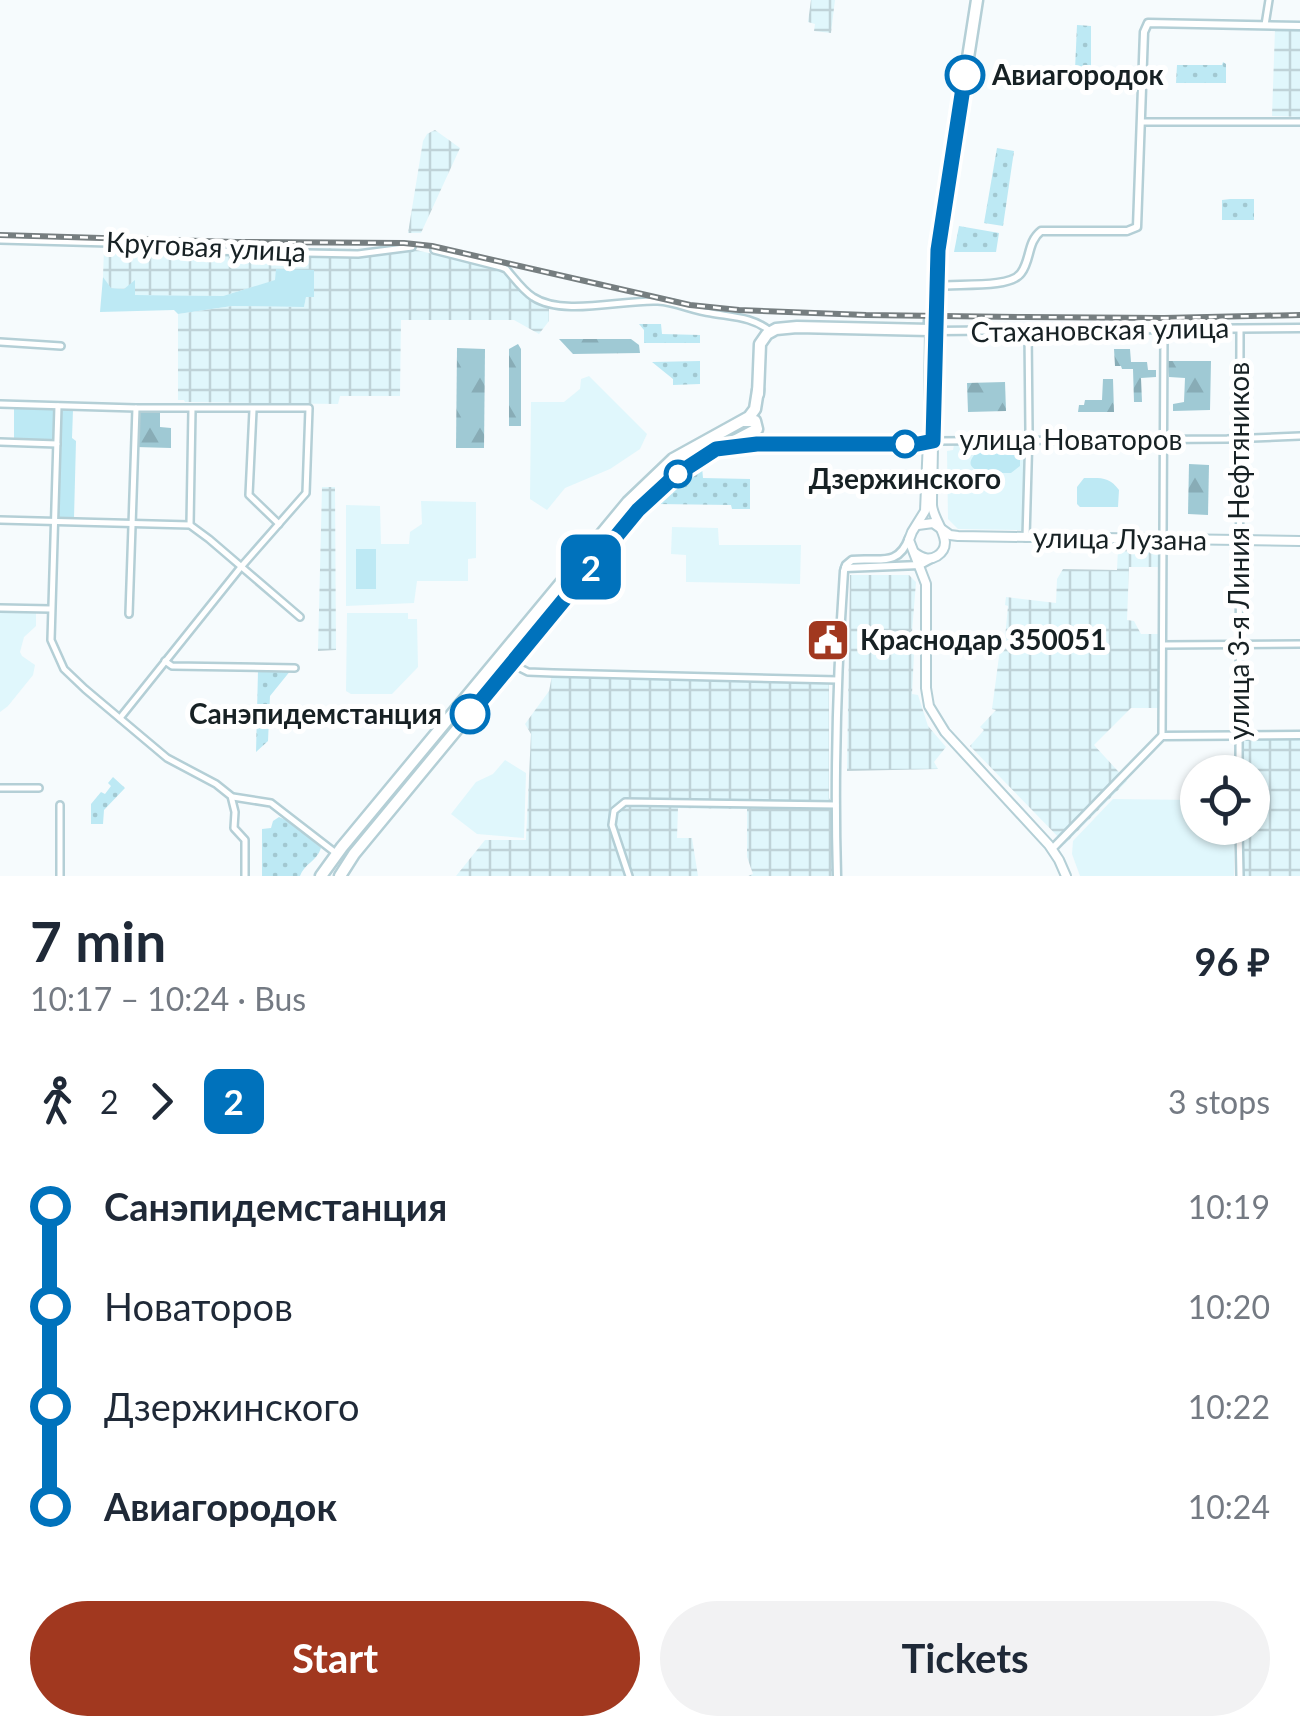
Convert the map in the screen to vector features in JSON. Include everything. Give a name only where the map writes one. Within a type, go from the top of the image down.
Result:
[{"type":"main road","points":[[932,331],[942,216],[975,0]]},
{"type":"main road","points":[[931,442],[926,511],[912,532],[911,548],[922,558],[933,558],[945,544],[933,514],[932,250],[975,0]]},
{"type":"main road","name":"Стахановская улица","points":[[770,331],[797,327],[932,331]]},
{"type":"main road","points":[[770,331],[758,348],[761,426],[771,440],[782,443]]},
{"type":"main road","points":[[325,871],[617,514],[662,468],[695,445],[743,421],[754,411],[758,390]]},
{"type":"main road","points":[[342,873],[650,498],[716,449],[757,429],[755,422],[743,421]]},
{"type":"main road","name":"улица Новаторов","points":[[716,449],[782,443],[931,442]]},
{"type":"main road","points":[[912,532],[926,523],[941,528]]},
{"type":"main road","name":"улица Лузана","points":[[941,528],[953,536],[1300,541]]},
{"type":"main road","points":[[915,553],[925,578],[926,688],[932,713],[944,732],[1052,850],[1066,876]]},
{"type":"main road","points":[[535,614],[539,623],[548,620]]},
{"type":"main road","points":[[526,625],[535,626],[534,637]]},
{"type":"main road","points":[[340,853],[343,857],[354,854]]},
{"type":"main road","points":[[340,853],[345,861],[342,873]]},
{"type":"street","points":[[1265,25],[1269,0]]},
{"type":"street","points":[[936,286],[1015,279],[1024,270],[1032,240],[1041,231],[1127,232],[1137,227],[1144,32],[1148,23],[1300,26]]},
{"type":"street","points":[[1141,122],[1300,122]]},
{"type":"street","name":"Круговая улица","points":[[0,240],[109,243],[157,250],[358,254],[412,247]]},
{"type":"street","points":[[434,250],[506,269],[532,297],[544,302],[602,306],[660,301],[751,320],[770,331]]},
{"type":"street","name":"Стахановская улица","points":[[932,331],[1300,328]]},
{"type":"street","name":"улица 3-я Линия Нефтяников","points":[[1239,755],[1240,329]]},
{"type":"street","points":[[1052,850],[1162,736],[1164,330]]},
{"type":"street","points":[[1026,538],[1028,331]]},
{"type":"street","points":[[0,342],[61,346]]},
{"type":"street","points":[[0,404],[308,408],[306,493],[120,718]]},
{"type":"street","points":[[58,406],[51,640],[68,674],[167,758],[232,796],[271,803],[340,853]]},
{"type":"street","points":[[129,614],[136,408]]},
{"type":"street","points":[[190,526],[192,409]]},
{"type":"street","points":[[252,410],[249,495],[279,524]]},
{"type":"street","name":"улица Новаторов","points":[[931,442],[1300,436]]},
{"type":"street","points":[[0,442],[58,444]]},
{"type":"street","points":[[0,520],[190,526],[300,617]]},
{"type":"street","points":[[837,876],[838,680],[844,568],[852,560],[897,557],[904,552],[912,532]]},
{"type":"street","points":[[844,568],[920,566],[933,558]]},
{"type":"street","points":[[898,566],[925,578]]},
{"type":"street","points":[[0,608],[51,609]]},
{"type":"street","points":[[1162,645],[1300,644]]},
{"type":"street","points":[[165,661],[172,666],[295,668]]},
{"type":"street","points":[[512,664],[528,672],[553,674],[838,680]]},
{"type":"street","points":[[1162,736],[1300,734]]},
{"type":"street","points":[[0,788],[39,788]]},
{"type":"street","points":[[232,796],[234,828],[245,840],[245,876]]},
{"type":"street","points":[[629,876],[612,824],[614,811],[624,802],[836,805]]},
{"type":"street","points":[[60,805],[60,876]]},
{"type":"street","points":[[1240,845],[1240,876]]},
{"type":"shaded area","points":[[811,0],[835,0],[831,33],[814,31],[815,24],[808,22]]},
{"type":"shaded area","points":[[1077,25],[1091,26],[1091,71],[1075,70]]},
{"type":"shaded area","points":[[1275,29],[1300,30],[1300,117],[1272,116]]},
{"type":"shaded area","points":[[1223,62],[1226,83],[1176,83],[1177,65]]},
{"type":"shaded area","points":[[435,130],[460,148],[421,233],[408,233],[423,141]]},
{"type":"shaded area","points":[[997,148],[1014,151],[1003,226],[984,223]]},
{"type":"shaded area","points":[[1254,199],[1254,220],[1222,220],[1222,200]]},
{"type":"shaded area","points":[[959,226],[999,233],[996,252],[954,252]]},
{"type":"shaded area","points":[[136,245],[416,250],[493,268],[534,301],[549,306],[549,321],[539,334],[514,320],[401,320],[400,396],[340,396],[338,404],[185,402],[178,400],[178,314],[232,306],[304,307],[306,297],[313,297],[276,280],[223,296],[135,295],[110,288],[103,277],[104,248]]},
{"type":"shaded area","points":[[276,269],[314,270],[314,297],[306,297],[304,307],[232,306],[178,314],[174,310],[100,312],[103,277],[111,288],[124,289],[135,280],[135,295],[223,296],[275,280]]},
{"type":"shaded area","points":[[639,324],[661,324],[662,334],[700,335],[700,343],[644,343],[644,330]]},
{"type":"shaded area","points":[[700,361],[700,384],[673,385],[673,379],[652,362]]},
{"type":"shaded area","points":[[589,376],[647,434],[640,449],[610,469],[565,488],[547,510],[530,499],[531,402],[564,402],[580,389],[581,379]]},
{"type":"shaded area","points":[[14,407],[55,407],[54,441],[14,440]]},
{"type":"shaded area","points":[[59,410],[73,410],[74,518],[56,518]]},
{"type":"shaded area","points":[[752,423],[756,425],[686,463],[538,620],[536,617],[597,541],[646,487],[684,457]]},
{"type":"shaded area","points":[[1025,444],[1022,530],[958,529],[948,519],[947,451],[953,450],[954,445]]},
{"type":"shaded area","points":[[979,450],[1013,450],[1020,457],[1020,466],[1011,473],[980,471],[971,464]]},
{"type":"shaded area","points":[[702,467],[703,478],[750,479],[750,509],[657,504]]},
{"type":"shaded area","points":[[1084,478],[1112,482],[1119,490],[1118,507],[1080,507],[1077,487]]},
{"type":"shaded area","points":[[322,487],[335,487],[336,650],[318,651]]},
{"type":"shaded area","points":[[421,501],[476,502],[476,558],[468,559],[468,581],[417,581],[414,603],[346,606],[346,505],[380,506],[381,544],[409,544],[410,532],[422,524]]},
{"type":"shaded area","points":[[672,527],[718,528],[719,545],[801,545],[800,584],[686,582],[686,555],[671,554]]},
{"type":"shaded area","points":[[1118,548],[1159,548],[1158,567],[1129,567],[1127,620],[1134,621],[1141,634],[1160,634],[1159,708],[1131,708],[1094,745],[1127,781],[1065,844],[970,746],[984,730],[980,727],[996,710],[992,709],[1005,638],[1006,597],[1056,603],[1057,579],[1063,569],[1117,570]]},
{"type":"shaded area","points":[[356,549],[376,549],[376,589],[356,589]]},
{"type":"shaded area","points":[[850,575],[909,575],[916,582],[912,694],[918,695],[928,726],[946,747],[934,762],[938,769],[847,771]]},
{"type":"shaded area","points":[[0,612],[36,613],[36,626],[24,637],[20,652],[35,665],[33,675],[0,712]]},
{"type":"shaded area","points":[[347,613],[408,613],[408,619],[417,619],[418,667],[392,694],[346,691]]},
{"type":"shaded area","points":[[531,625],[533,631],[344,856],[343,854]]},
{"type":"shaded area","points":[[291,670],[270,696],[268,741],[256,752],[258,671]]},
{"type":"shaded area","points":[[552,676],[829,682],[833,876],[748,876],[753,874],[747,857],[747,809],[678,808],[677,838],[692,838],[698,876],[456,876],[485,840],[526,840],[531,734],[525,724],[549,691]]},
{"type":"shaded area","points":[[1237,732],[1300,733],[1300,876],[1236,876],[1237,845],[1270,845],[1270,755],[1237,755]]},
{"type":"shaded area","points":[[505,760],[526,773],[524,838],[477,834],[451,814],[476,782],[493,774]]},
{"type":"shaded area","points":[[113,777],[125,788],[104,810],[103,824],[91,824],[91,804],[101,792],[105,794]]},
{"type":"shaded area","points":[[1113,799],[1180,800],[1180,845],[1234,845],[1234,876],[1080,876],[1072,854],[1073,841]]},
{"type":"shaded area","points":[[279,817],[293,823],[321,848],[300,876],[262,876],[262,829],[271,828]]},
{"type":"green space","points":[[559,339],[631,339],[639,345],[640,353],[573,354]]},
{"type":"green space","points":[[518,344],[521,426],[509,426],[509,349]]},
{"type":"green space","points":[[457,348],[485,349],[484,448],[456,448]]},
{"type":"green space","points":[[1114,349],[1130,349],[1131,362],[1147,362],[1148,370],[1156,370],[1156,377],[1141,378],[1142,402],[1134,402],[1133,369],[1115,366]]},
{"type":"green space","points":[[1167,361],[1211,361],[1210,410],[1173,411],[1173,404],[1184,402],[1185,378],[1169,377]]},
{"type":"green space","points":[[1103,379],[1113,379],[1114,412],[1078,412],[1085,400],[1102,400]]},
{"type":"green space","points":[[1005,382],[1006,411],[968,412],[967,383]]},
{"type":"green space","points":[[137,411],[160,411],[160,427],[171,428],[171,448],[136,447]]},
{"type":"green space","points":[[1189,464],[1209,465],[1208,515],[1188,514]]},
{"type":"railway","points":[[0,235],[404,243],[432,246],[690,305],[739,310],[1025,317],[1300,315]]},
{"type":"bus line","name":"2","points":[[470,714],[638,510],[676,475],[716,449],[757,444],[933,441],[938,250],[965,75]]},
{"type":"place","name":"Авиагородок","points":[[965,75]]},
{"type":"place","name":"Дзержинского","points":[[905,444]]},
{"type":"place","name":"Краснодар 350051","points":[[828,640]]},
{"type":"place","name":"Санэпидемстанция","points":[[470,714]]}]
